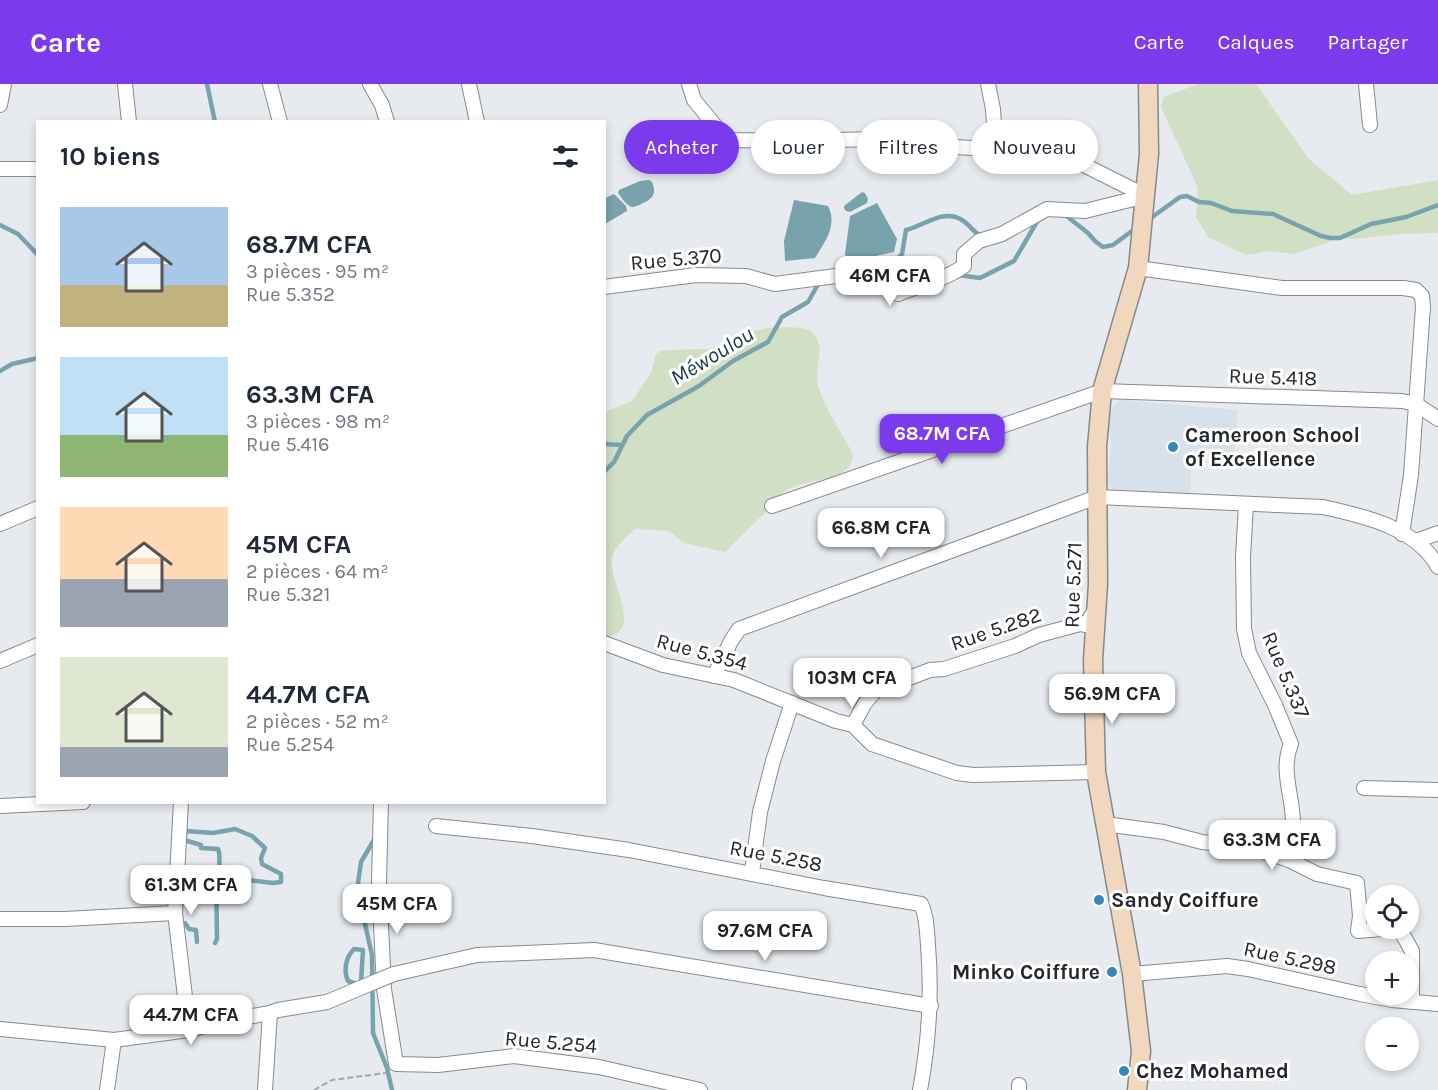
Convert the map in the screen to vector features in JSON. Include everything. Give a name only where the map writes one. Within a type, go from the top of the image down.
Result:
[{"type":"street","points":[[0,105],[4,84]]},
{"type":"street","points":[[125,84],[129,120]]},
{"type":"street","points":[[270,84],[279,120]]},
{"type":"street","points":[[370,84],[382,105],[386,120]]},
{"type":"street","points":[[690,84],[694,100],[727,140],[878,139],[919,145],[971,148]]},
{"type":"street","points":[[988,84],[993,120]]},
{"type":"street","name":"Rue 5.271","points":[[1137,1090],[1141,1051],[1132,974],[1096,772],[1093,660],[1098,584],[1097,447],[1102,391],[1138,268],[1149,154],[1148,84]]},
{"type":"street","points":[[1366,84],[1370,125]]},
{"type":"street","points":[[469,85],[477,120]]},
{"type":"street","points":[[0,169],[36,169]]},
{"type":"street","points":[[1098,172],[1146,196]]},
{"type":"street","name":"Rue 5.370","points":[[606,287],[696,275],[746,276],[775,284],[851,274],[868,278],[898,294],[956,272],[964,266],[964,254],[979,241],[1002,234],[1047,209],[1085,211],[1146,196]]},
{"type":"street","points":[[1138,268],[1282,288],[1416,290],[1422,296],[1411,475],[1402,534]]},
{"type":"street","points":[[772,506],[1102,391]]},
{"type":"street","name":"Rue 5.418","points":[[1102,391],[1402,401],[1416,404],[1438,419]]},
{"type":"street","points":[[714,676],[739,629],[1097,497],[1323,507],[1351,513],[1416,541],[1427,550],[1438,567]]},
{"type":"street","name":"Rue 5.337","points":[[1245,505],[1244,629],[1249,653],[1291,744],[1287,754],[1286,769],[1294,824],[1289,860]]},
{"type":"street","points":[[0,524],[36,509]]},
{"type":"street","points":[[1416,541],[1438,533]]},
{"type":"street","name":"Rue 5.282","points":[[853,725],[865,703],[876,691],[930,670],[944,669],[1015,646],[1039,634],[1080,624],[1085,625],[1095,611]]},
{"type":"street","name":"Rue 5.354","points":[[606,644],[663,665],[734,680],[836,721],[853,725],[872,744],[957,773],[973,775],[1096,772]]},
{"type":"street","points":[[0,661],[36,646]]},
{"type":"street","points":[[752,872],[760,812],[773,761],[792,703]]},
{"type":"street","points":[[1364,788],[1438,790]]},
{"type":"street","points":[[0,806],[42,804]]},
{"type":"street","points":[[181,804],[175,913],[189,1030]]},
{"type":"street","points":[[381,804],[379,881],[384,989],[392,1068]]},
{"type":"street","points":[[1105,824],[1164,832],[1202,842],[1250,847],[1289,860],[1317,874],[1357,884],[1360,916],[1358,931],[1365,930]]},
{"type":"street","name":"Rue 5.258","points":[[436,826],[629,850],[752,872],[824,888],[921,904],[924,909],[928,935],[931,1006],[927,1056],[920,1090]]},
{"type":"street","points":[[0,919],[65,919],[175,913]]},
{"type":"street","points":[[0,1029],[114,1040],[189,1030],[278,1010],[327,1002],[394,974],[477,955],[594,950],[931,1006]]},
{"type":"street","name":"Rue 5.298","points":[[1132,974],[1227,966],[1365,995]]},
{"type":"street","name":"Rue 5.298","points":[[1419,1003],[1438,1004]]},
{"type":"street","points":[[265,1090],[270,1013]]},
{"type":"street","points":[[107,1090],[114,1040]]},
{"type":"street","name":"Rue 5.254","points":[[392,1068],[514,1056],[599,1067],[700,1090]]},
{"type":"path","points":[[314,1090],[332,1080],[392,1068]]},
{"type":"shaded area","name":"Cameroon School of Excellence","points":[[1121,400],[1238,410],[1235,453],[1192,450],[1190,500],[1115,494],[1107,482],[1111,445],[1109,426],[1112,408]]},
{"type":"green space","points":[[1199,84],[1256,84],[1309,159],[1352,195],[1438,180],[1438,233],[1340,238],[1295,254],[1270,251],[1246,255],[1208,237],[1196,217],[1198,188],[1161,107],[1163,97]]},
{"type":"green space","points":[[790,327],[803,328],[812,332],[816,337],[819,343],[817,380],[819,388],[853,455],[850,466],[842,473],[790,488],[779,495],[772,506],[725,552],[684,543],[669,531],[635,529],[613,555],[612,569],[624,617],[623,627],[617,634],[606,637],[606,412],[632,401],[651,373],[656,354],[662,350],[709,349],[746,333],[766,328]]},
{"type":"water","points":[[649,180],[654,190],[653,196],[639,205],[630,206],[618,193],[619,190],[640,181]]},
{"type":"water","points":[[862,192],[868,199],[867,203],[850,212],[846,211],[844,206]]},
{"type":"water","points":[[614,194],[626,206],[627,211],[606,223],[606,198]]},
{"type":"water","points":[[794,200],[828,206],[831,213],[829,233],[815,258],[785,261],[784,241]]},
{"type":"water","points":[[877,203],[897,239],[894,252],[852,261],[847,260],[845,254],[850,216]]},
{"type":"waterway","points":[[207,84],[215,120]]},
{"type":"waterway","name":"Méwoulou","points":[[1148,220],[1180,197],[1187,196],[1199,202],[1211,203],[1232,211],[1273,214],[1321,236],[1340,238],[1371,224],[1406,217],[1438,205]]},
{"type":"waterway","name":"Méwoulou","points":[[1064,214],[1103,247],[1113,245],[1136,228]]},
{"type":"waterway","name":"Méwoulou","points":[[856,271],[897,259],[902,254],[906,230],[941,217],[948,216],[962,220],[981,236]]},
{"type":"waterway","points":[[958,275],[980,278],[1014,261],[1038,220]]},
{"type":"waterway","points":[[0,225],[18,234],[36,253]]},
{"type":"waterway","name":"Méwoulou","points":[[606,470],[614,462],[627,436],[647,415],[699,386],[733,361],[768,342],[782,317],[808,302],[820,281]]},
{"type":"waterway","points":[[0,371],[12,364],[36,358]]},
{"type":"waterway","points":[[606,444],[622,445]]},
{"type":"waterway","points":[[235,829],[252,836],[265,848],[261,858],[262,864],[281,874],[281,882],[223,877],[220,871],[218,849],[201,848],[201,845],[184,840],[186,831],[213,833],[235,829]]},
{"type":"waterway","name":"Méwoulou","points":[[375,838],[361,862],[358,883],[372,955],[373,1033],[387,1068],[392,1090]]},
{"type":"waterway","points":[[183,872],[198,868],[216,870],[217,939],[215,943]]},
{"type":"waterway","points":[[185,923],[189,929],[196,930],[197,942]]},
{"type":"waterway","points":[[354,949],[363,950],[361,981],[357,984],[348,981],[346,972],[347,960],[354,949]]},
{"type":"place","name":"Cameroon School of Excellence","points":[[1173,447]]},
{"type":"place","name":"Sandy Coiffure","points":[[1099,900]]},
{"type":"place","name":"Minko Coiffure","points":[[1112,972]]},
{"type":"place","name":"Chez Mohamed","points":[[1124,1071]]}]
